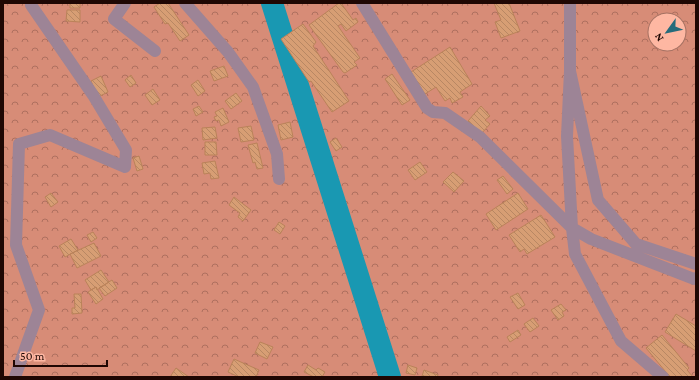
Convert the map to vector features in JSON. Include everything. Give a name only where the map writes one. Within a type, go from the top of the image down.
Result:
[{"type":"street","points":[[14,377],[39,310],[16,245],[19,144],[50,135],[124,167],[126,150],[93,95],[31,5],[32,3]]},
{"type":"street","points":[[125,3],[114,19],[155,51]]},
{"type":"street","points":[[185,3],[228,52],[253,87],[277,154],[279,179]]},
{"type":"street","points":[[362,3],[427,108],[433,112],[445,113],[480,137],[572,228],[591,239],[694,279],[696,278]]},
{"type":"street","points":[[570,3],[570,71],[567,136],[572,228],[575,254],[622,341],[663,377]]},
{"type":"street","points":[[570,71],[598,200],[636,244],[696,264]]},
{"type":"green space","points":[[3,3],[696,3],[696,377],[3,377]]},
{"type":"building","points":[[70,3],[80,3],[80,8],[70,8]]},
{"type":"building","points":[[160,3],[168,3],[189,35],[180,41],[168,23],[165,24],[154,7]]},
{"type":"building","points":[[341,3],[353,20],[356,18],[358,22],[346,31],[341,24],[338,26],[360,58],[354,62],[357,65],[345,73],[309,25]]},
{"type":"building","points":[[494,3],[509,3],[520,31],[501,38],[495,22],[501,20]]},
{"type":"building","points":[[67,10],[80,10],[80,22],[66,21]]},
{"type":"building","points":[[303,24],[316,42],[313,46],[349,101],[332,112],[311,81],[309,82],[281,39]]},
{"type":"building","points":[[450,47],[472,84],[460,92],[463,97],[452,103],[450,98],[445,101],[436,87],[425,94],[411,72]]},
{"type":"building","points":[[224,66],[228,76],[214,81],[210,71]]},
{"type":"building","points":[[392,74],[410,100],[402,105],[385,79]]},
{"type":"building","points":[[131,75],[136,83],[130,87],[125,80]]},
{"type":"building","points":[[101,76],[108,92],[98,97],[91,81]]},
{"type":"building","points":[[198,80],[205,91],[198,96],[191,85]]},
{"type":"building","points":[[153,89],[160,100],[152,105],[145,95]]},
{"type":"building","points":[[236,93],[242,101],[231,109],[225,101]]},
{"type":"building","points":[[199,106],[203,112],[196,116],[193,109]]},
{"type":"building","points":[[481,106],[490,116],[485,120],[490,124],[481,134],[468,121]]},
{"type":"building","points":[[223,108],[229,122],[221,126],[219,120],[216,121],[214,117],[217,116],[215,112]]},
{"type":"building","points":[[290,122],[293,137],[281,140],[278,125]]},
{"type":"building","points":[[251,126],[254,140],[241,142],[238,128]]},
{"type":"building","points":[[215,127],[217,138],[203,140],[202,128]]},
{"type":"building","points":[[336,138],[342,147],[336,151],[330,142]]},
{"type":"building","points":[[205,142],[216,142],[217,155],[205,155]]},
{"type":"building","points":[[257,143],[263,168],[257,169],[255,162],[253,163],[248,145]]},
{"type":"building","points":[[139,156],[143,169],[137,171],[133,158]]},
{"type":"building","points":[[215,161],[219,178],[211,179],[210,173],[204,174],[202,163]]},
{"type":"building","points":[[420,162],[427,172],[415,180],[408,170]]},
{"type":"building","points":[[453,172],[464,181],[454,192],[443,182]]},
{"type":"building","points":[[503,176],[513,189],[507,194],[497,180]]},
{"type":"building","points":[[51,193],[58,202],[51,207],[45,197]]},
{"type":"building","points":[[518,193],[528,209],[496,230],[486,214]]},
{"type":"building","points":[[234,197],[251,210],[243,221],[238,217],[240,213],[229,205]]},
{"type":"building","points":[[541,215],[555,237],[527,254],[524,249],[520,252],[509,235]]},
{"type":"building","points":[[279,222],[285,226],[280,234],[274,230]]},
{"type":"building","points":[[93,232],[97,238],[91,242],[87,235]]},
{"type":"building","points":[[71,239],[78,250],[65,257],[59,246]]},
{"type":"building","points":[[94,243],[101,256],[77,268],[70,254]]},
{"type":"building","points":[[101,270],[109,282],[97,290],[96,287],[91,290],[85,280]]},
{"type":"building","points":[[112,280],[117,288],[105,296],[99,288]]},
{"type":"building","points":[[96,287],[103,299],[96,304],[88,292]]},
{"type":"building","points":[[518,293],[525,305],[518,309],[510,297]]},
{"type":"building","points":[[74,294],[81,294],[82,313],[72,314],[72,308],[75,308]]},
{"type":"building","points":[[561,304],[566,310],[562,312],[564,316],[558,320],[551,310]]},
{"type":"building","points":[[676,314],[696,326],[696,351],[665,332]]},
{"type":"building","points":[[533,318],[539,326],[530,332],[524,324]]},
{"type":"building","points":[[518,330],[521,335],[510,342],[507,337]]},
{"type":"building","points":[[662,335],[689,368],[687,370],[693,377],[670,377],[646,348]]},
{"type":"building","points":[[260,342],[273,347],[267,359],[255,353]]},
{"type":"building","points":[[234,359],[259,370],[256,377],[239,377],[228,372]]},
{"type":"building","points":[[308,365],[316,370],[318,368],[325,372],[322,377],[314,377],[304,372]]},
{"type":"building","points":[[408,365],[417,368],[415,375],[406,373]]},
{"type":"building","points":[[176,368],[189,377],[170,377]]},
{"type":"building","points":[[424,370],[438,375],[437,377],[422,376]]},
{"type":"waterway","points":[[272,3],[390,377]]}]
